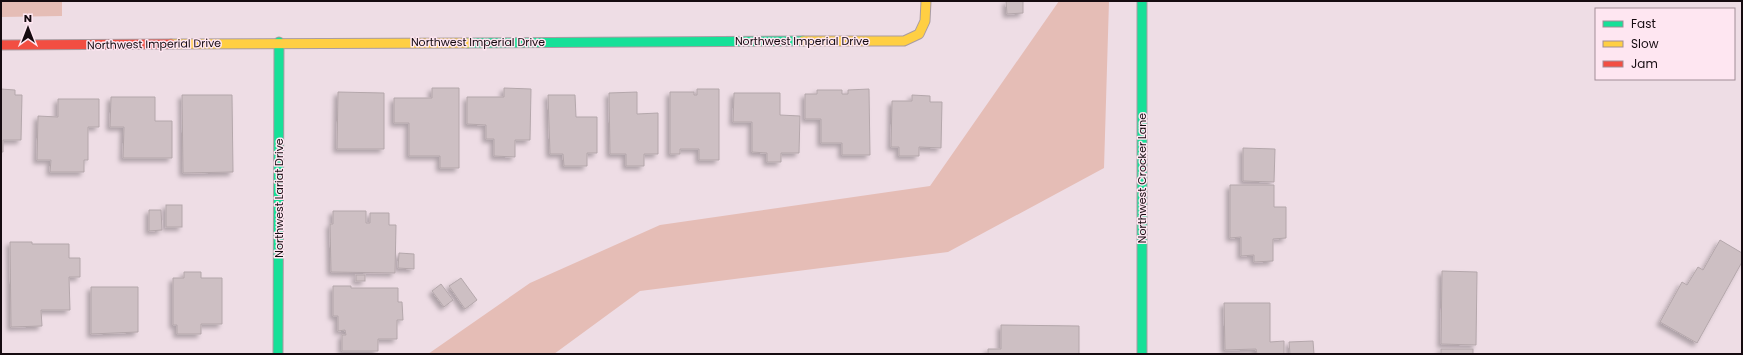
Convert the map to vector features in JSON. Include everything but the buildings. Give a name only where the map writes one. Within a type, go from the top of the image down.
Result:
[{"type":"street","name":"Northwest Imperial Drive","points":[[1,45],[279,42],[904,41],[919,34],[924,21],[926,1]]},
{"type":"street","name":"Northwest Crocker Lane","points":[[1142,1],[1142,354]]},
{"type":"street","name":"Northwest Lariat Drive","points":[[278,354],[279,42]]},
{"type":"shaded area","points":[[1,1],[62,1],[62,16],[1,17]]},
{"type":"shaded area","points":[[1059,1],[1109,1],[1104,168],[948,252],[640,291],[554,354],[428,354],[530,283],[660,225],[930,186]]},
{"type":"traffic: fast","points":[[1142,1],[1142,354]]},
{"type":"traffic: fast","points":[[468,43],[803,41]]},
{"type":"traffic: fast","points":[[278,354],[279,42]]},
{"type":"traffic: slow","points":[[803,41],[904,41],[919,34],[925,21],[926,1]]},
{"type":"traffic: slow","points":[[171,44],[468,43]]},
{"type":"traffic: jam","points":[[1,45],[171,44]]}]
